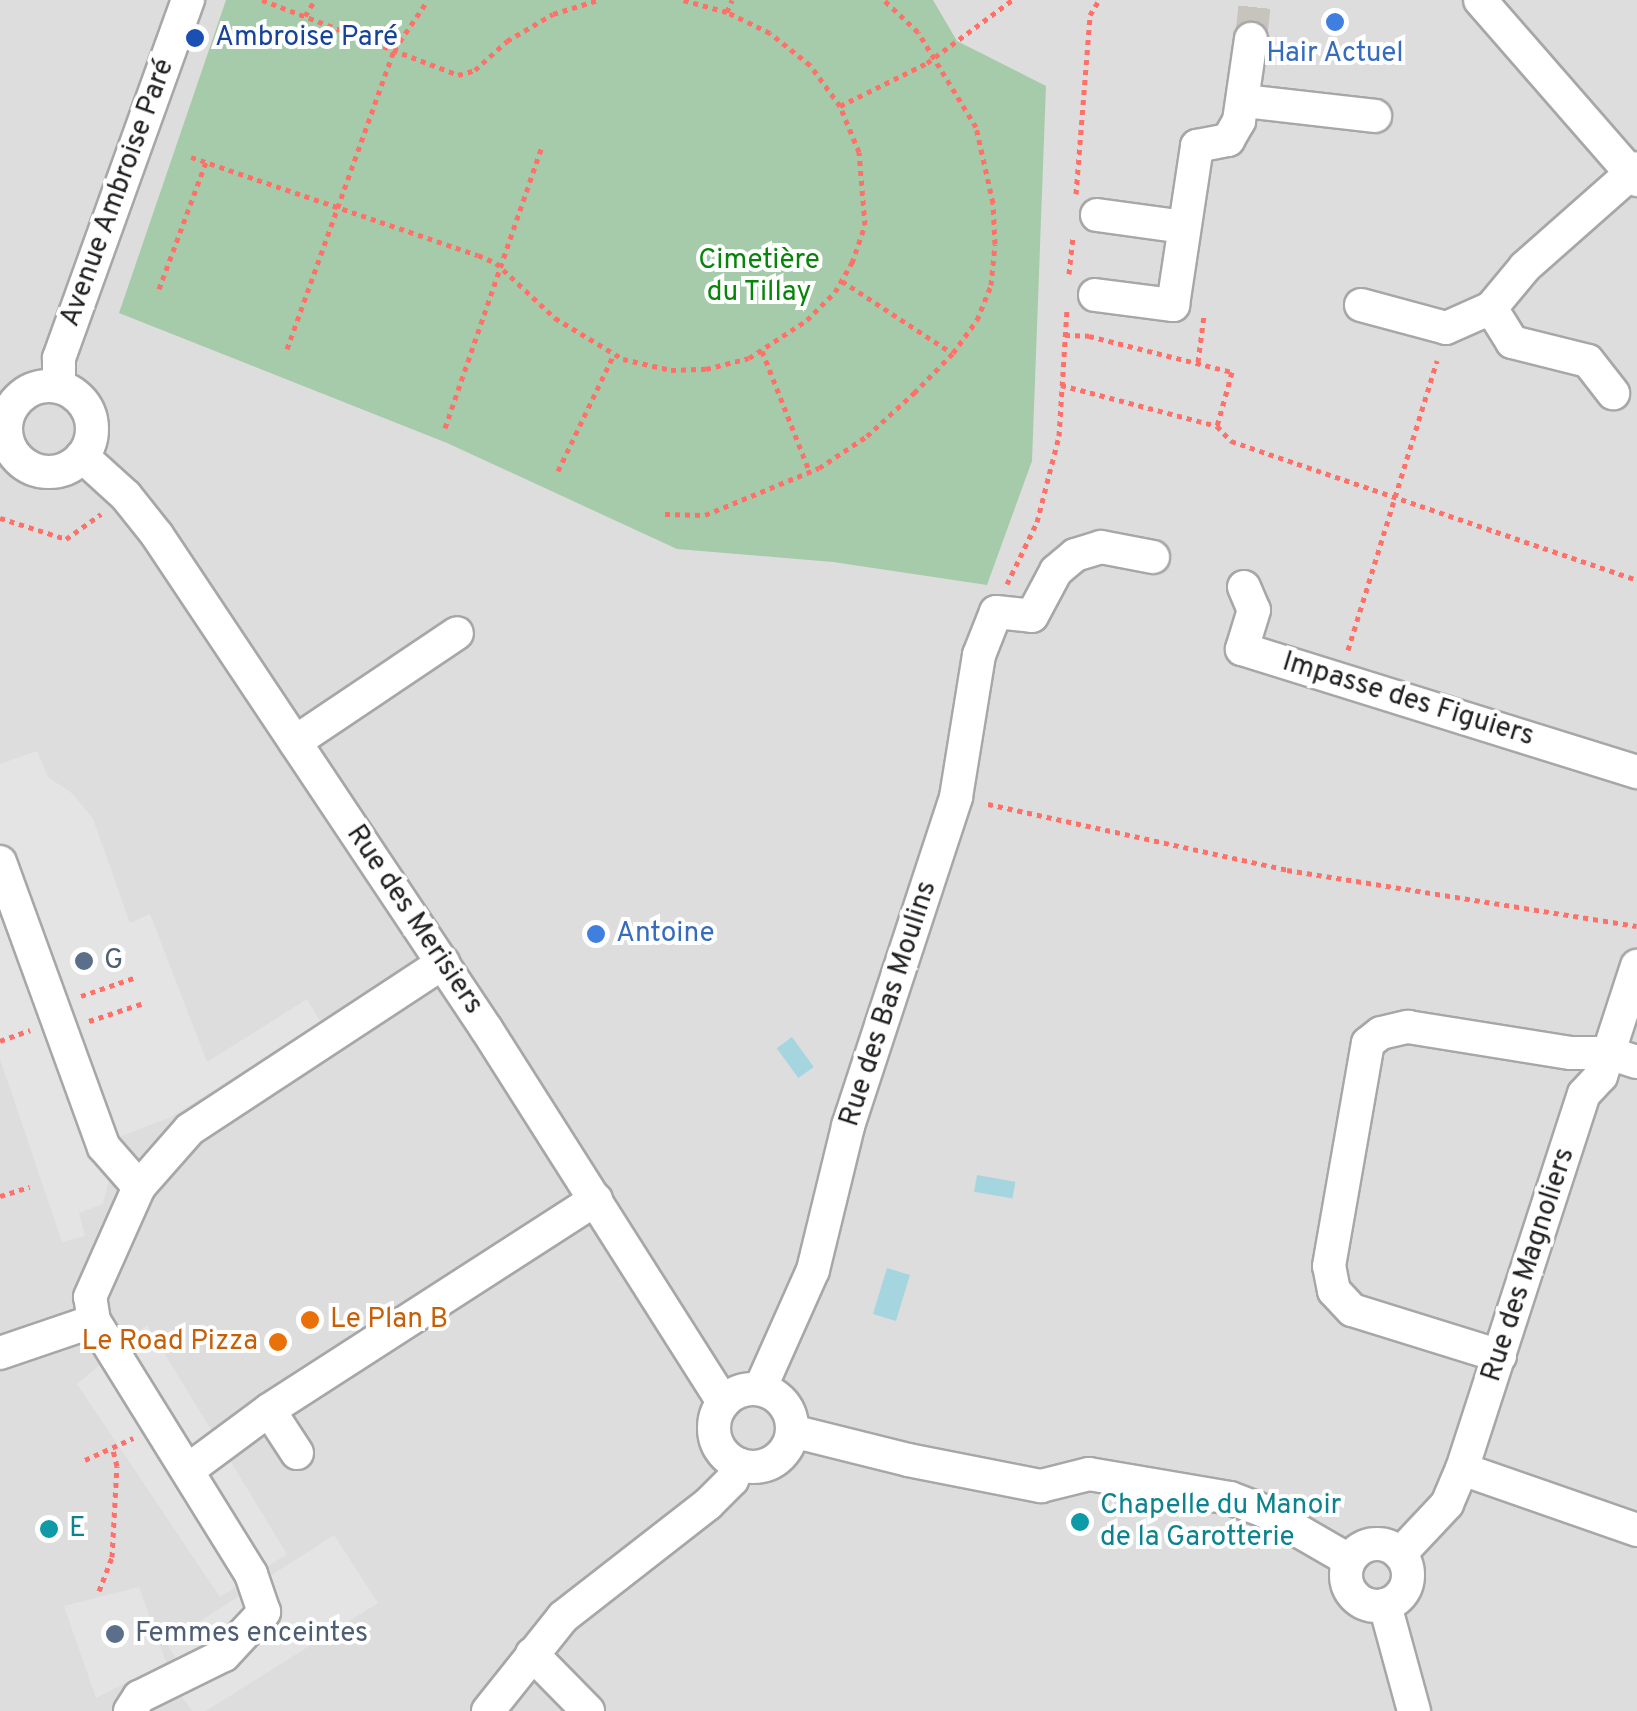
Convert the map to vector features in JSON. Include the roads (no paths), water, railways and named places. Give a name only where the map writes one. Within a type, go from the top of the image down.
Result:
[{"type":"street","name":"Avenue Ambroise Paré","points":[[59,387],[59,358],[188,0]]},
{"type":"street","points":[[1361,305],[1446,328],[1490,308],[1524,267],[1635,173],[1480,0]]},
{"type":"street","points":[[1077,290],[1172,305],[1198,146],[1228,140],[1244,101],[1251,39]]},
{"type":"street","points":[[1244,101],[1375,116]]},
{"type":"street","points":[[1082,212],[1184,227]]},
{"type":"street","points":[[1490,308],[1512,342],[1588,361],[1613,393]]},
{"type":"street","points":[[59,387],[83,402],[91,420],[90,439],[82,456],[62,469],[46,472],[26,465],[6,451],[6,424],[17,399],[32,389],[59,387]]},
{"type":"street","name":"Rue des Merisiers","points":[[82,456],[126,496],[295,742],[596,1198],[723,1402]]},
{"type":"street","name":"Rue des Bas Moulins","points":[[760,1389],[813,1270],[848,1126],[956,797],[978,656],[996,612],[1032,616],[1056,571],[1075,555],[1101,547],[1153,557]]},
{"type":"street","name":"Impasse des Figuiers","points":[[1244,587],[1254,610],[1242,649],[1637,772]]},
{"type":"street","points":[[295,742],[456,632]]},
{"type":"street","points":[[0,862],[104,1148],[139,1187]]},
{"type":"street","points":[[130,1711],[139,1697],[224,1655],[264,1612],[251,1574],[94,1321],[90,1297],[139,1187],[190,1130],[443,963]]},
{"type":"street","name":"Rue des Magnoliers","points":[[1400,1554],[1447,1504],[1462,1469],[1584,1094],[1623,1057],[1637,966]]},
{"type":"street","points":[[1500,1356],[1352,1310],[1334,1291],[1329,1266],[1368,1043],[1380,1033],[1408,1027],[1571,1053],[1623,1057]]},
{"type":"street","points":[[188,1470],[270,1410],[596,1198]]},
{"type":"street","points":[[0,1354],[94,1321]]},
{"type":"street","points":[[760,1389],[780,1400],[792,1431],[783,1454],[773,1461],[762,1466],[738,1464],[719,1448],[714,1424],[723,1402],[734,1393],[760,1389]]},
{"type":"street","points":[[270,1410],[297,1453]]},
{"type":"street","points":[[792,1431],[908,1460],[1041,1486],[1089,1474],[1230,1498],[1264,1510],[1349,1560]]},
{"type":"street","points":[[488,1711],[563,1617],[708,1504],[732,1480],[738,1464]]},
{"type":"street","points":[[1462,1469],[1637,1530]]},
{"type":"street","points":[[1373,1544],[1400,1554],[1407,1584],[1394,1601],[1385,1605],[1364,1604],[1349,1590],[1349,1560],[1373,1544]]},
{"type":"street","points":[[1385,1605],[1414,1711]]},
{"type":"street","points":[[532,1654],[588,1711]]},
{"type":"water","points":[[792,1037],[814,1067],[798,1078],[777,1048]]},
{"type":"water","points":[[977,1175],[1015,1182],[1012,1199],[974,1192]]},
{"type":"water","points":[[887,1268],[910,1275],[896,1321],[873,1314]]},
{"type":"tunnel","points":[[1251,39],[1255,0]]},
{"type":"place","name":"Hair Actuel","points":[[1335,22]]},
{"type":"place","name":"Ambroise Paré","points":[[195,38]]},
{"type":"place","name":"Antoine","points":[[596,934]]},
{"type":"place","name":"G","points":[[84,961]]},
{"type":"place","name":"Le Plan B","points":[[310,1320]]},
{"type":"place","name":"Le Road Pizza","points":[[278,1342]]},
{"type":"place","name":"Chapelle du Manoir de la Garotterie","points":[[1080,1522]]},
{"type":"place","name":"E","points":[[49,1529]]},
{"type":"place","name":"Femmes enceintes","points":[[115,1634]]},
{"type":"park label","name":"Cimetière du Tillay","points":[[759,277]]}]
